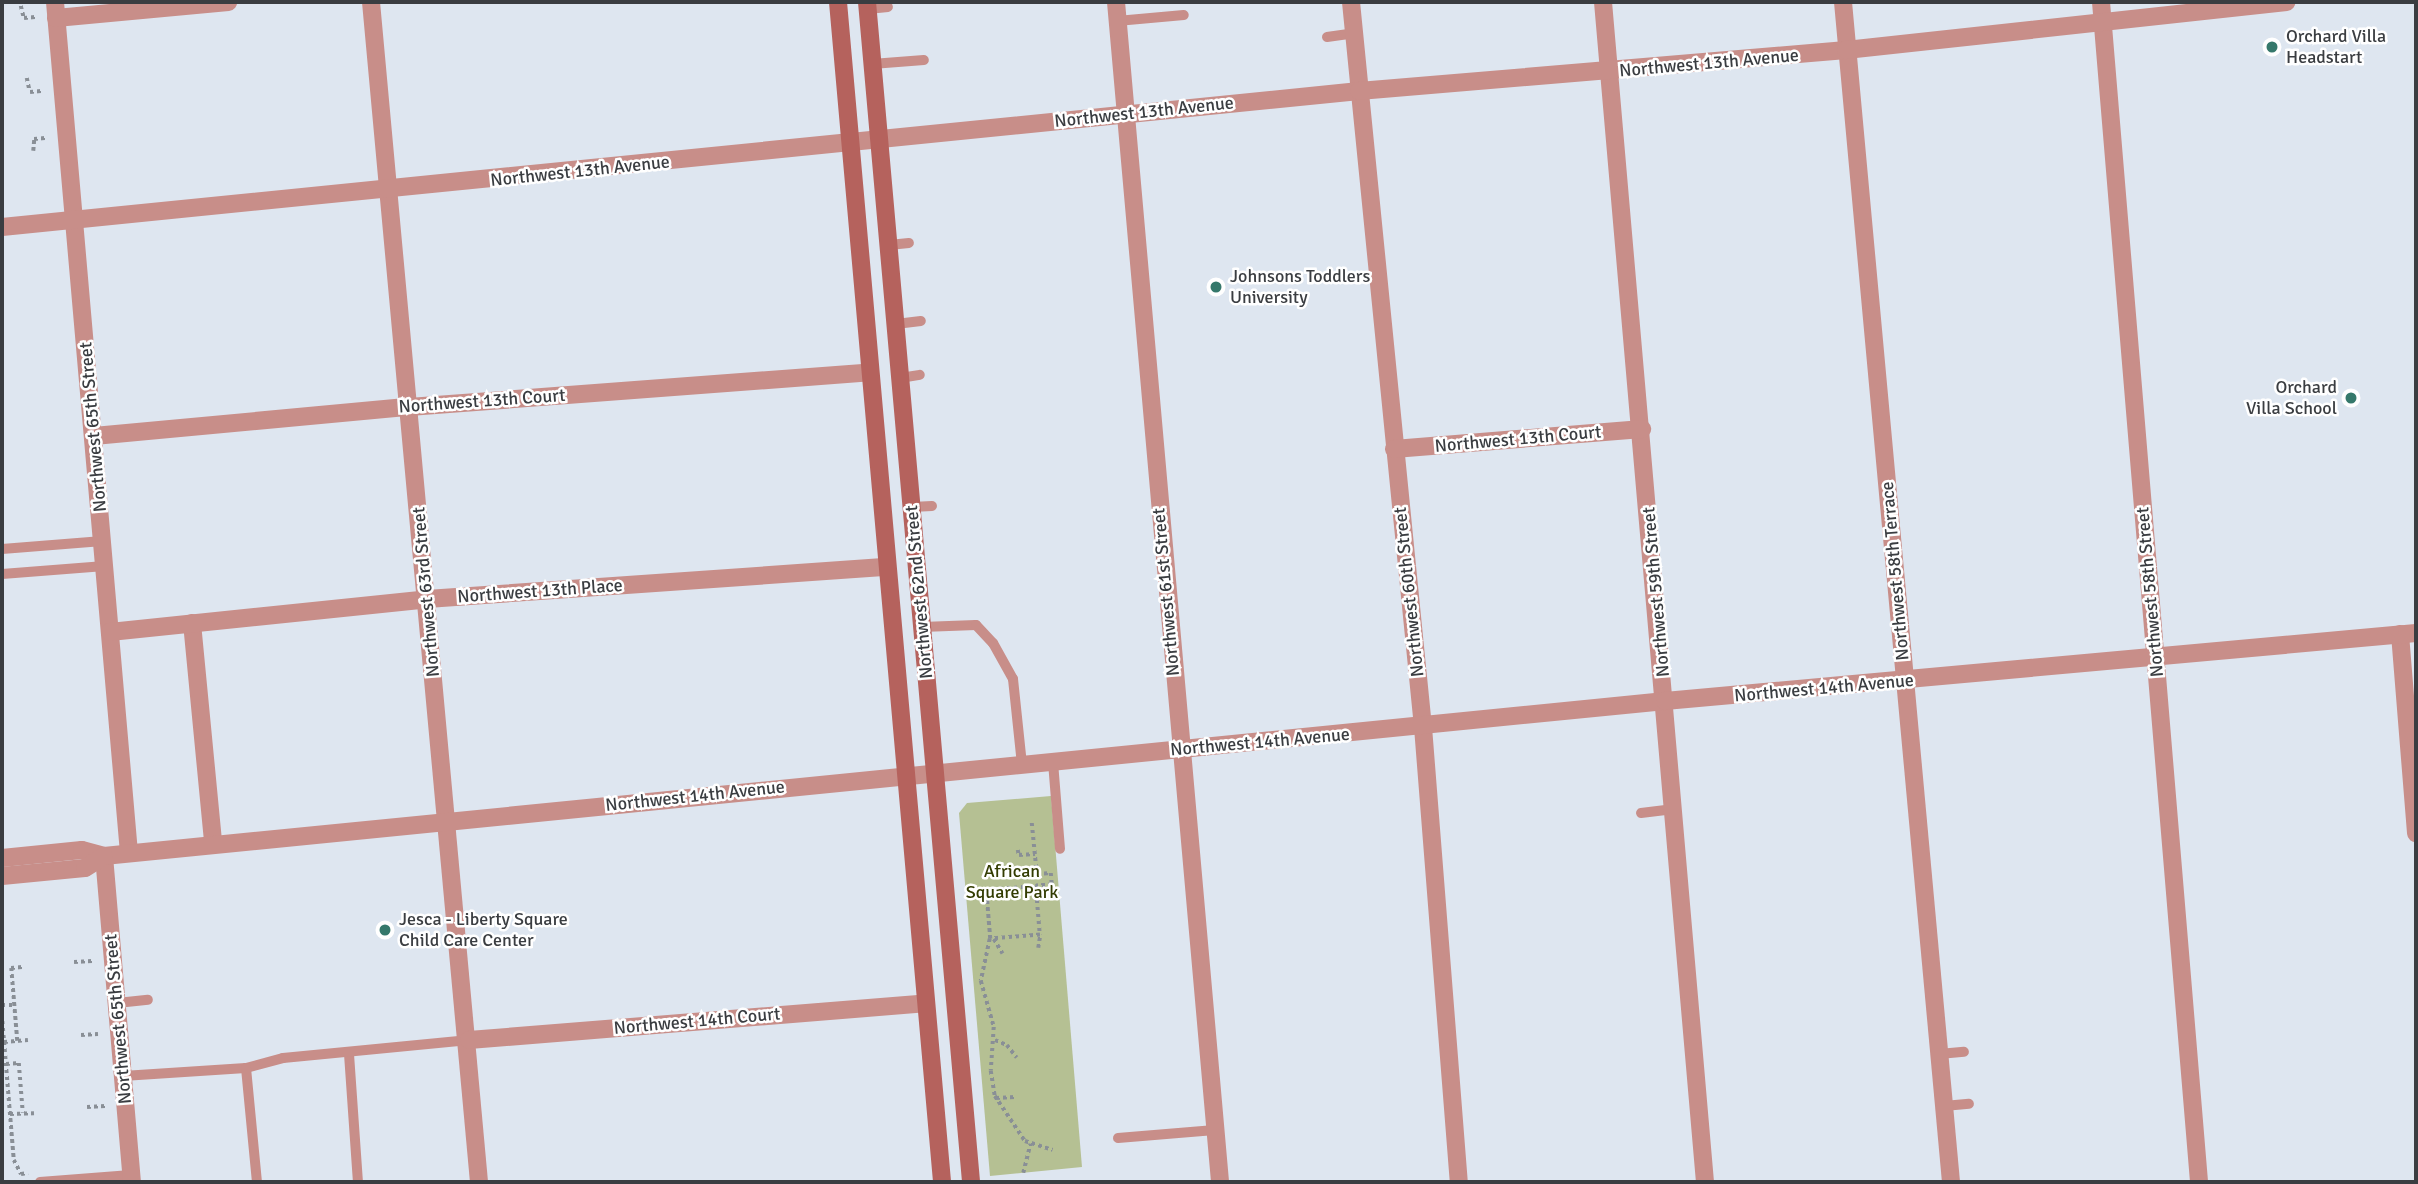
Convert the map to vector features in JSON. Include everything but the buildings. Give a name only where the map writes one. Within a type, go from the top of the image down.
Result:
[{"type":"main road","name":"Northwest 62nd Street","points":[[838,2],[942,1182]]},
{"type":"main road","name":"Northwest 62nd Street","points":[[867,5],[971,1182]]},
{"type":"street","points":[[56,10],[228,2]]},
{"type":"street","name":"Northwest 63rd Street","points":[[371,2],[469,1040],[479,1182]]},
{"type":"street","name":"Northwest 61st Street","points":[[1116,2],[1220,1182]]},
{"type":"street","name":"Northwest 60th Street","points":[[1351,2],[1423,727],[1459,1182]]},
{"type":"street","name":"Northwest 59th Street","points":[[1603,2],[1642,429],[1704,1182]]},
{"type":"street","name":"Northwest 58th Terrace","points":[[1843,2],[1951,1182]]},
{"type":"street","name":"Northwest 13th Avenue","points":[[2,227],[1359,91],[1609,73],[1846,50],[2101,10],[2286,2]]},
{"type":"street","name":"Northwest 65th Street","points":[[56,10],[129,853]]},
{"type":"street","name":"Northwest 58th Street","points":[[2101,10],[2199,1182]]},
{"type":"street","name":"Northwest 13th Court","points":[[94,436],[409,407],[870,372]]},
{"type":"street","name":"Northwest 13th Court","points":[[1394,449],[1642,429]]},
{"type":"street","name":"Northwest 13th Place","points":[[110,632],[427,599],[887,567]]},
{"type":"street","points":[[192,623],[213,843]]},
{"type":"street","points":[[2408,633],[2416,833]]},
{"type":"street","name":"Northwest 14th Avenue","points":[[2,858],[82,850],[104,856],[213,843],[1423,727],[1665,701],[2408,633]]},
{"type":"street","name":"Northwest 65th Street","points":[[104,856],[132,1179]]},
{"type":"street","name":"Northwest 14th Avenue","points":[[2,876],[85,868],[104,856]]},
{"type":"street","name":"Northwest 14th Court","points":[[469,1040],[925,1003]]},
{"type":"lane","points":[[867,5],[888,7]]},
{"type":"lane","points":[[1117,21],[1184,15]]},
{"type":"lane","points":[[1327,37],[1353,33]]},
{"type":"lane","points":[[872,64],[924,60]]},
{"type":"lane","points":[[889,246],[909,243]]},
{"type":"lane","points":[[896,324],[922,321]]},
{"type":"lane","points":[[900,378],[920,375]]},
{"type":"lane","points":[[912,508],[932,506]]},
{"type":"lane","points":[[2,549],[103,541]]},
{"type":"lane","points":[[2,575],[105,566]]},
{"type":"lane","points":[[922,627],[976,625],[993,643],[1013,679],[1022,765]]},
{"type":"lane","points":[[1053,762],[1060,849]]},
{"type":"lane","points":[[1642,813],[1674,809]]},
{"type":"lane","points":[[117,1003],[148,1000]]},
{"type":"lane","points":[[123,1076],[246,1068],[283,1058],[349,1054],[469,1040]]},
{"type":"lane","points":[[1939,1054],[1964,1052]]},
{"type":"lane","points":[[349,1054],[358,1182]]},
{"type":"lane","points":[[246,1068],[257,1182]]},
{"type":"lane","points":[[1944,1106],[1969,1104]]},
{"type":"lane","points":[[1118,1138],[1215,1130]]},
{"type":"lane","points":[[37,1177],[132,1179]]},
{"type":"path","points":[[21,6],[24,18],[35,18]]},
{"type":"path","points":[[27,78],[30,92],[41,91]]},
{"type":"path","points":[[33,151],[34,139],[45,138]]},
{"type":"path","points":[[1032,823],[1037,874],[1051,873],[1052,885],[986,890],[992,939],[981,981],[995,1040],[991,1080],[996,1098],[1030,1144],[1053,1150]]},
{"type":"path","points":[[1018,850],[1019,855],[1035,854]]},
{"type":"path","points":[[1036,886],[1040,935],[1038,948]]},
{"type":"path","points":[[992,939],[1040,935]]},
{"type":"path","points":[[992,939],[1003,954]]},
{"type":"path","points":[[74,962],[92,961]]},
{"type":"path","points":[[17,1041],[11,968],[22,967]]},
{"type":"path","points":[[2,1006],[13,1004]]},
{"type":"path","points":[[2,1014],[14,1160],[22,1175],[37,1177]]},
{"type":"path","points":[[80,1035],[99,1034]]},
{"type":"path","points":[[4,1042],[28,1040]]},
{"type":"path","points":[[995,1040],[1007,1045],[1017,1058]]},
{"type":"path","points":[[6,1064],[19,1063],[23,1113]]},
{"type":"path","points":[[996,1098],[1015,1097]]},
{"type":"path","points":[[87,1107],[105,1106]]},
{"type":"path","points":[[10,1114],[34,1113]]},
{"type":"path","points":[[1023,1173],[1030,1144]]},
{"type":"green space","name":"African Square Park","points":[[1051,796],[1082,1167],[990,1176],[959,813],[967,803]]},
{"type":"place","name":"Orchard Villa Headstart","points":[[2272,47]]},
{"type":"place","name":"Johnsons Toddlers University","points":[[1216,287]]},
{"type":"place","name":"Orchard Villa School","points":[[2351,398]]},
{"type":"place","name":"Jesca - Liberty Square Child Care Center","points":[[385,930]]}]
